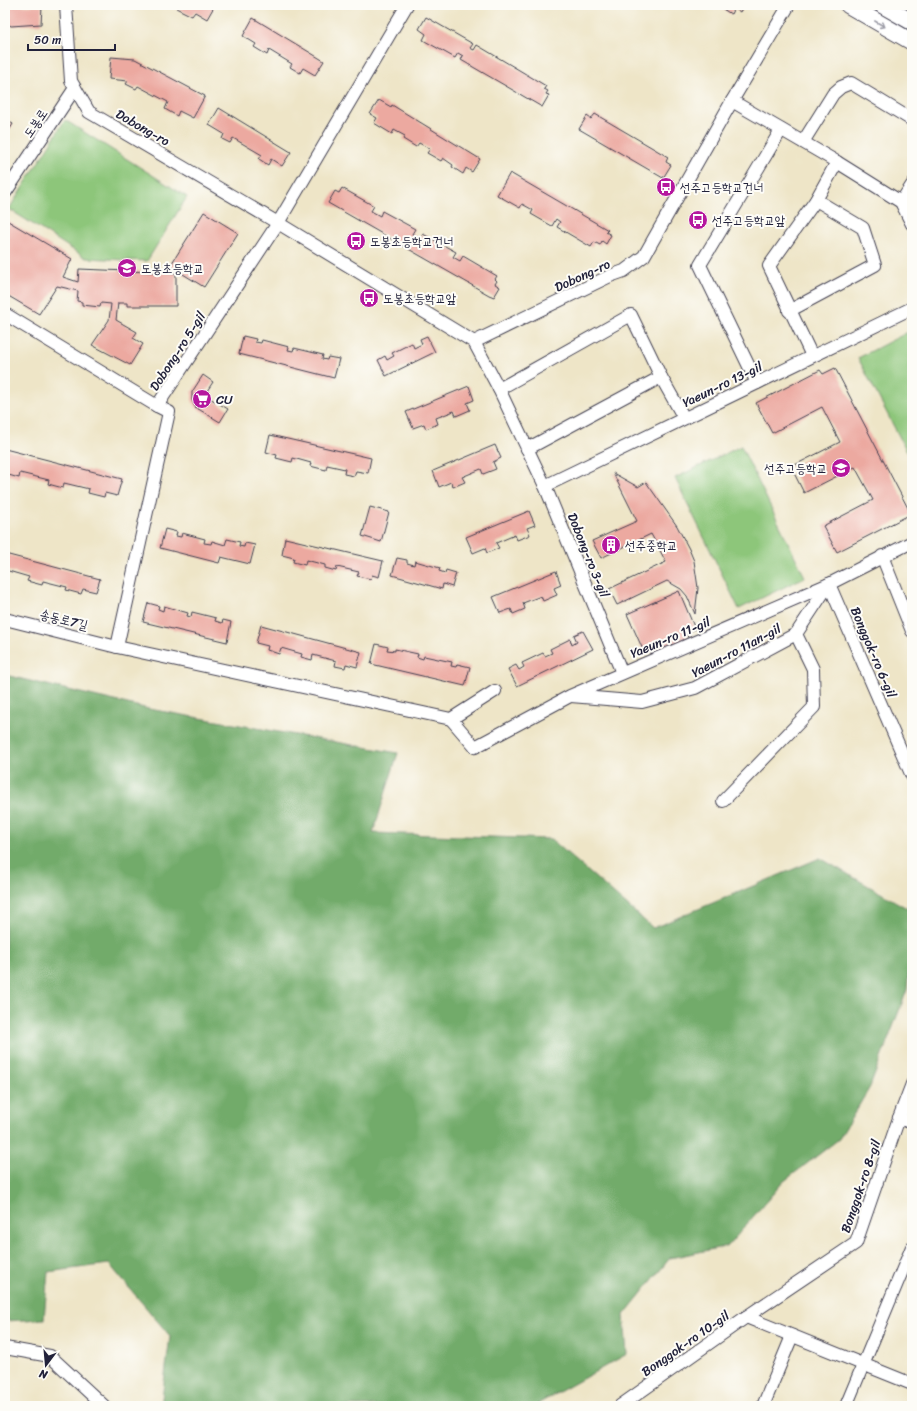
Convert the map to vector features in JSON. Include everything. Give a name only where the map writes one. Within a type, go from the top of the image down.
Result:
[{"type":"street","name":"Dobong-ro","points":[[66,5],[71,81],[90,112],[278,222],[474,342],[610,276],[624,271],[644,256],[732,101],[790,5]]},
{"type":"street","points":[[278,222],[407,5]]},
{"type":"street","points":[[848,5],[912,42]]},
{"type":"street","points":[[882,5],[912,22]]},
{"type":"street","points":[[803,142],[833,94],[841,87],[851,83],[912,120]]},
{"type":"street","name":"도봉로","points":[[5,193],[75,88]]},
{"type":"street","points":[[732,101],[837,162],[901,202],[912,224]]},
{"type":"street","points":[[757,383],[700,265],[781,130]]},
{"type":"street","points":[[812,356],[789,311],[769,266],[816,200],[837,162]]},
{"type":"street","points":[[901,202],[912,185]]},
{"type":"street","points":[[789,311],[875,264],[863,228],[816,200]]},
{"type":"street","name":"Dobong-ro 5-gil","points":[[5,314],[158,406],[278,222]]},
{"type":"street","name":"Yaeun-ro 13-gil","points":[[545,486],[912,308]]},
{"type":"street","points":[[499,389],[631,315],[661,377],[684,418]]},
{"type":"street","name":"Dobong-ro 3-gil","points":[[474,342],[499,389],[545,486],[622,673]]},
{"type":"street","points":[[527,449],[661,377]]},
{"type":"street","points":[[117,647],[169,412],[158,406]]},
{"type":"street","name":"Yaeun-ro 11-gil","points":[[451,719],[475,747],[570,696],[829,584],[912,542]]},
{"type":"street","points":[[882,556],[912,631]]},
{"type":"street","name":"Yaeun-ro 11an-gil","points":[[570,696],[642,702],[695,688],[796,634],[829,584]]},
{"type":"street","name":"Bonggok-ro 6-gil","points":[[829,584],[912,774]]},
{"type":"street","name":"송동로7길","points":[[5,619],[117,647],[451,719]]},
{"type":"street","name":"Yaeun-ro 11an-gil","points":[[723,801],[814,707],[813,669],[796,634]]},
{"type":"street","points":[[451,719],[495,692]]},
{"type":"street","points":[[912,1084],[899,1118],[912,1123]]},
{"type":"street","name":"Bonggok-ro 8-gil","points":[[746,1317],[856,1243],[899,1118]]},
{"type":"street","points":[[846,1406],[862,1364],[912,1247]]},
{"type":"street","name":"Bonggok-ro 10-gil","points":[[620,1406],[746,1317],[912,1384]]},
{"type":"street","points":[[763,1406],[792,1336]]},
{"type":"street","points":[[5,1348],[50,1356],[104,1406]]},
{"type":"green space","points":[[65,120],[187,197],[147,261],[86,258],[9,209]]},
{"type":"green space","points":[[912,330],[912,461],[858,358]]},
{"type":"green space","points":[[741,446],[805,577],[739,609],[675,478]]},
{"type":"green space","points":[[5,675],[149,709],[398,753],[373,833],[551,839],[653,928],[820,858],[912,911],[912,934],[907,990],[870,1087],[839,1139],[783,1182],[728,1246],[670,1258],[624,1315],[627,1354],[534,1406],[161,1406],[170,1336],[109,1264],[48,1272],[44,1319],[5,1321]]},
{"type":"building","points":[[5,5],[42,6],[41,24],[11,26],[5,22]]},
{"type":"building","points":[[178,5],[215,5],[207,19],[195,12],[192,16],[176,8]]},
{"type":"building","points":[[716,5],[744,5],[740,12],[734,8],[731,14]]},
{"type":"building","points":[[426,17],[473,44],[470,48],[474,50],[477,45],[546,86],[544,89],[548,91],[546,94],[549,95],[542,107],[461,60],[463,56],[458,53],[455,58],[423,40],[426,34],[419,29]]},
{"type":"building","points":[[253,18],[324,61],[315,75],[303,68],[300,73],[290,67],[292,64],[269,50],[267,55],[254,47],[256,44],[243,36]]},
{"type":"building","points":[[111,57],[135,59],[205,96],[193,118],[179,111],[177,116],[165,109],[168,102],[138,86],[136,89],[126,84],[128,81],[109,79]]},
{"type":"building","points":[[379,100],[391,107],[392,105],[480,159],[472,172],[466,168],[463,174],[452,167],[453,165],[443,158],[441,161],[427,153],[430,149],[419,143],[416,147],[403,139],[405,136],[394,130],[392,134],[374,123],[377,118],[370,114]]},
{"type":"building","points":[[219,108],[291,152],[282,166],[271,159],[268,165],[259,159],[262,155],[233,138],[230,143],[222,139],[224,134],[209,125]]},
{"type":"building","points":[[595,114],[668,157],[666,162],[671,165],[663,178],[579,129],[587,116],[591,119]]},
{"type":"building","points":[[5,119],[13,124],[5,137]]},
{"type":"building","points":[[510,173],[608,230],[606,232],[611,235],[606,244],[602,241],[600,245],[594,242],[591,247],[557,227],[560,222],[556,219],[552,226],[531,214],[533,210],[522,204],[520,208],[497,195]]},
{"type":"building","points":[[342,188],[374,206],[371,211],[380,216],[382,211],[415,229],[412,234],[420,239],[423,234],[456,252],[453,257],[460,261],[463,256],[497,276],[495,279],[497,281],[495,284],[500,287],[494,297],[328,203],[335,191],[339,193]]},
{"type":"building","points":[[204,212],[238,233],[204,287],[170,266]]},
{"type":"building","name":"도봉초등학교","points":[[8,221],[72,259],[63,277],[78,282],[79,269],[176,273],[176,306],[127,306],[127,303],[118,303],[116,320],[137,332],[133,338],[143,344],[130,365],[92,345],[109,320],[111,304],[101,303],[100,307],[82,305],[82,302],[77,301],[78,291],[57,286],[39,314],[5,294],[5,227]]},
{"type":"building","points":[[243,336],[256,339],[255,342],[261,343],[262,340],[289,347],[288,350],[293,351],[294,348],[323,355],[322,359],[327,360],[328,357],[339,359],[334,378],[239,354]]},
{"type":"building","points":[[427,336],[435,352],[386,376],[378,360],[385,356],[387,360],[394,356],[392,353],[412,343],[414,348],[422,344],[420,339]]},
{"type":"building","points":[[835,368],[911,514],[837,552],[823,526],[873,500],[855,467],[804,493],[791,467],[840,442],[822,407],[772,433],[756,403],[820,370],[823,374]]},
{"type":"building","name":"CU","points":[[203,375],[213,382],[207,391],[208,397],[228,409],[220,422],[195,407],[192,400],[192,392]]},
{"type":"building","points":[[469,386],[474,400],[467,403],[470,410],[456,416],[454,411],[436,418],[438,424],[426,429],[424,424],[413,428],[406,412]]},
{"type":"building","points":[[270,435],[371,458],[368,473],[356,471],[354,476],[344,474],[345,469],[327,465],[326,470],[310,466],[311,463],[293,458],[292,462],[276,458],[277,455],[266,452]]},
{"type":"building","points":[[495,445],[501,458],[493,462],[496,469],[483,474],[481,469],[462,477],[465,482],[453,487],[451,482],[439,487],[433,471]]},
{"type":"building","points":[[5,449],[122,479],[117,496],[105,493],[104,497],[88,493],[89,489],[64,483],[63,488],[48,484],[49,480],[20,473],[19,478],[5,474]]},
{"type":"building","name":"선주중학교","points":[[613,473],[638,487],[646,482],[677,526],[694,561],[698,588],[695,614],[687,596],[681,589],[667,581],[617,605],[609,589],[666,562],[651,534],[601,558],[592,541],[637,521]]},
{"type":"building","points":[[370,507],[389,512],[381,542],[362,536]]},
{"type":"building","points":[[529,511],[535,525],[527,528],[530,535],[517,540],[515,535],[496,543],[499,548],[487,553],[485,548],[473,553],[466,537]]},
{"type":"building","points":[[165,529],[177,532],[176,536],[181,537],[182,533],[205,539],[204,543],[211,544],[212,541],[225,545],[227,539],[240,542],[239,546],[244,547],[245,543],[255,545],[250,564],[221,557],[219,563],[160,548]]},
{"type":"building","points":[[285,538],[383,561],[379,577],[372,575],[371,579],[357,576],[359,572],[337,567],[336,571],[325,568],[325,565],[306,560],[305,565],[293,562],[294,558],[282,555]]},
{"type":"building","points":[[5,554],[100,579],[96,592],[83,589],[81,594],[66,590],[67,587],[43,581],[42,585],[27,581],[29,577],[5,570]]},
{"type":"building","points":[[397,558],[407,560],[407,563],[414,565],[415,561],[440,568],[439,571],[445,573],[446,570],[456,573],[452,587],[443,584],[442,589],[392,575]]},
{"type":"building","points":[[556,571],[561,585],[554,588],[557,595],[543,601],[541,596],[523,603],[525,609],[513,614],[511,609],[500,613],[493,597]]},
{"type":"building","points":[[679,591],[695,629],[686,633],[689,640],[659,653],[656,647],[644,652],[627,614]]},
{"type":"building","points":[[148,603],[159,606],[158,609],[163,611],[164,606],[188,613],[187,616],[191,617],[192,612],[216,618],[215,621],[222,623],[223,620],[231,622],[227,642],[143,622]]},
{"type":"building","points":[[261,625],[361,652],[357,667],[346,664],[345,668],[335,666],[336,661],[313,655],[312,660],[301,657],[302,654],[281,648],[279,654],[267,650],[268,646],[256,643]]},
{"type":"building","points":[[583,631],[593,649],[517,686],[508,669],[516,665],[519,670],[524,667],[522,663],[543,653],[545,656],[552,653],[550,649],[570,639],[572,645],[577,642],[574,635]]},
{"type":"building","points":[[376,644],[388,647],[387,650],[395,651],[395,649],[418,654],[417,657],[423,659],[424,656],[452,662],[451,666],[456,667],[457,664],[470,667],[465,686],[371,664]]},
{"type":"place","name":"선주고등학교건너","points":[[666,187]]},
{"type":"place","name":"선주고등학교앞","points":[[698,220]]},
{"type":"place","name":"도봉초등학교건너","points":[[356,241]]},
{"type":"place","name":"도봉초등학교","points":[[127,268]]},
{"type":"place","name":"도봉초등학교앞","points":[[369,298]]},
{"type":"place","name":"CU","points":[[202,399]]},
{"type":"place","name":"선주고등학교","points":[[841,468]]},
{"type":"place","name":"선주중학교","points":[[611,545]]}]
